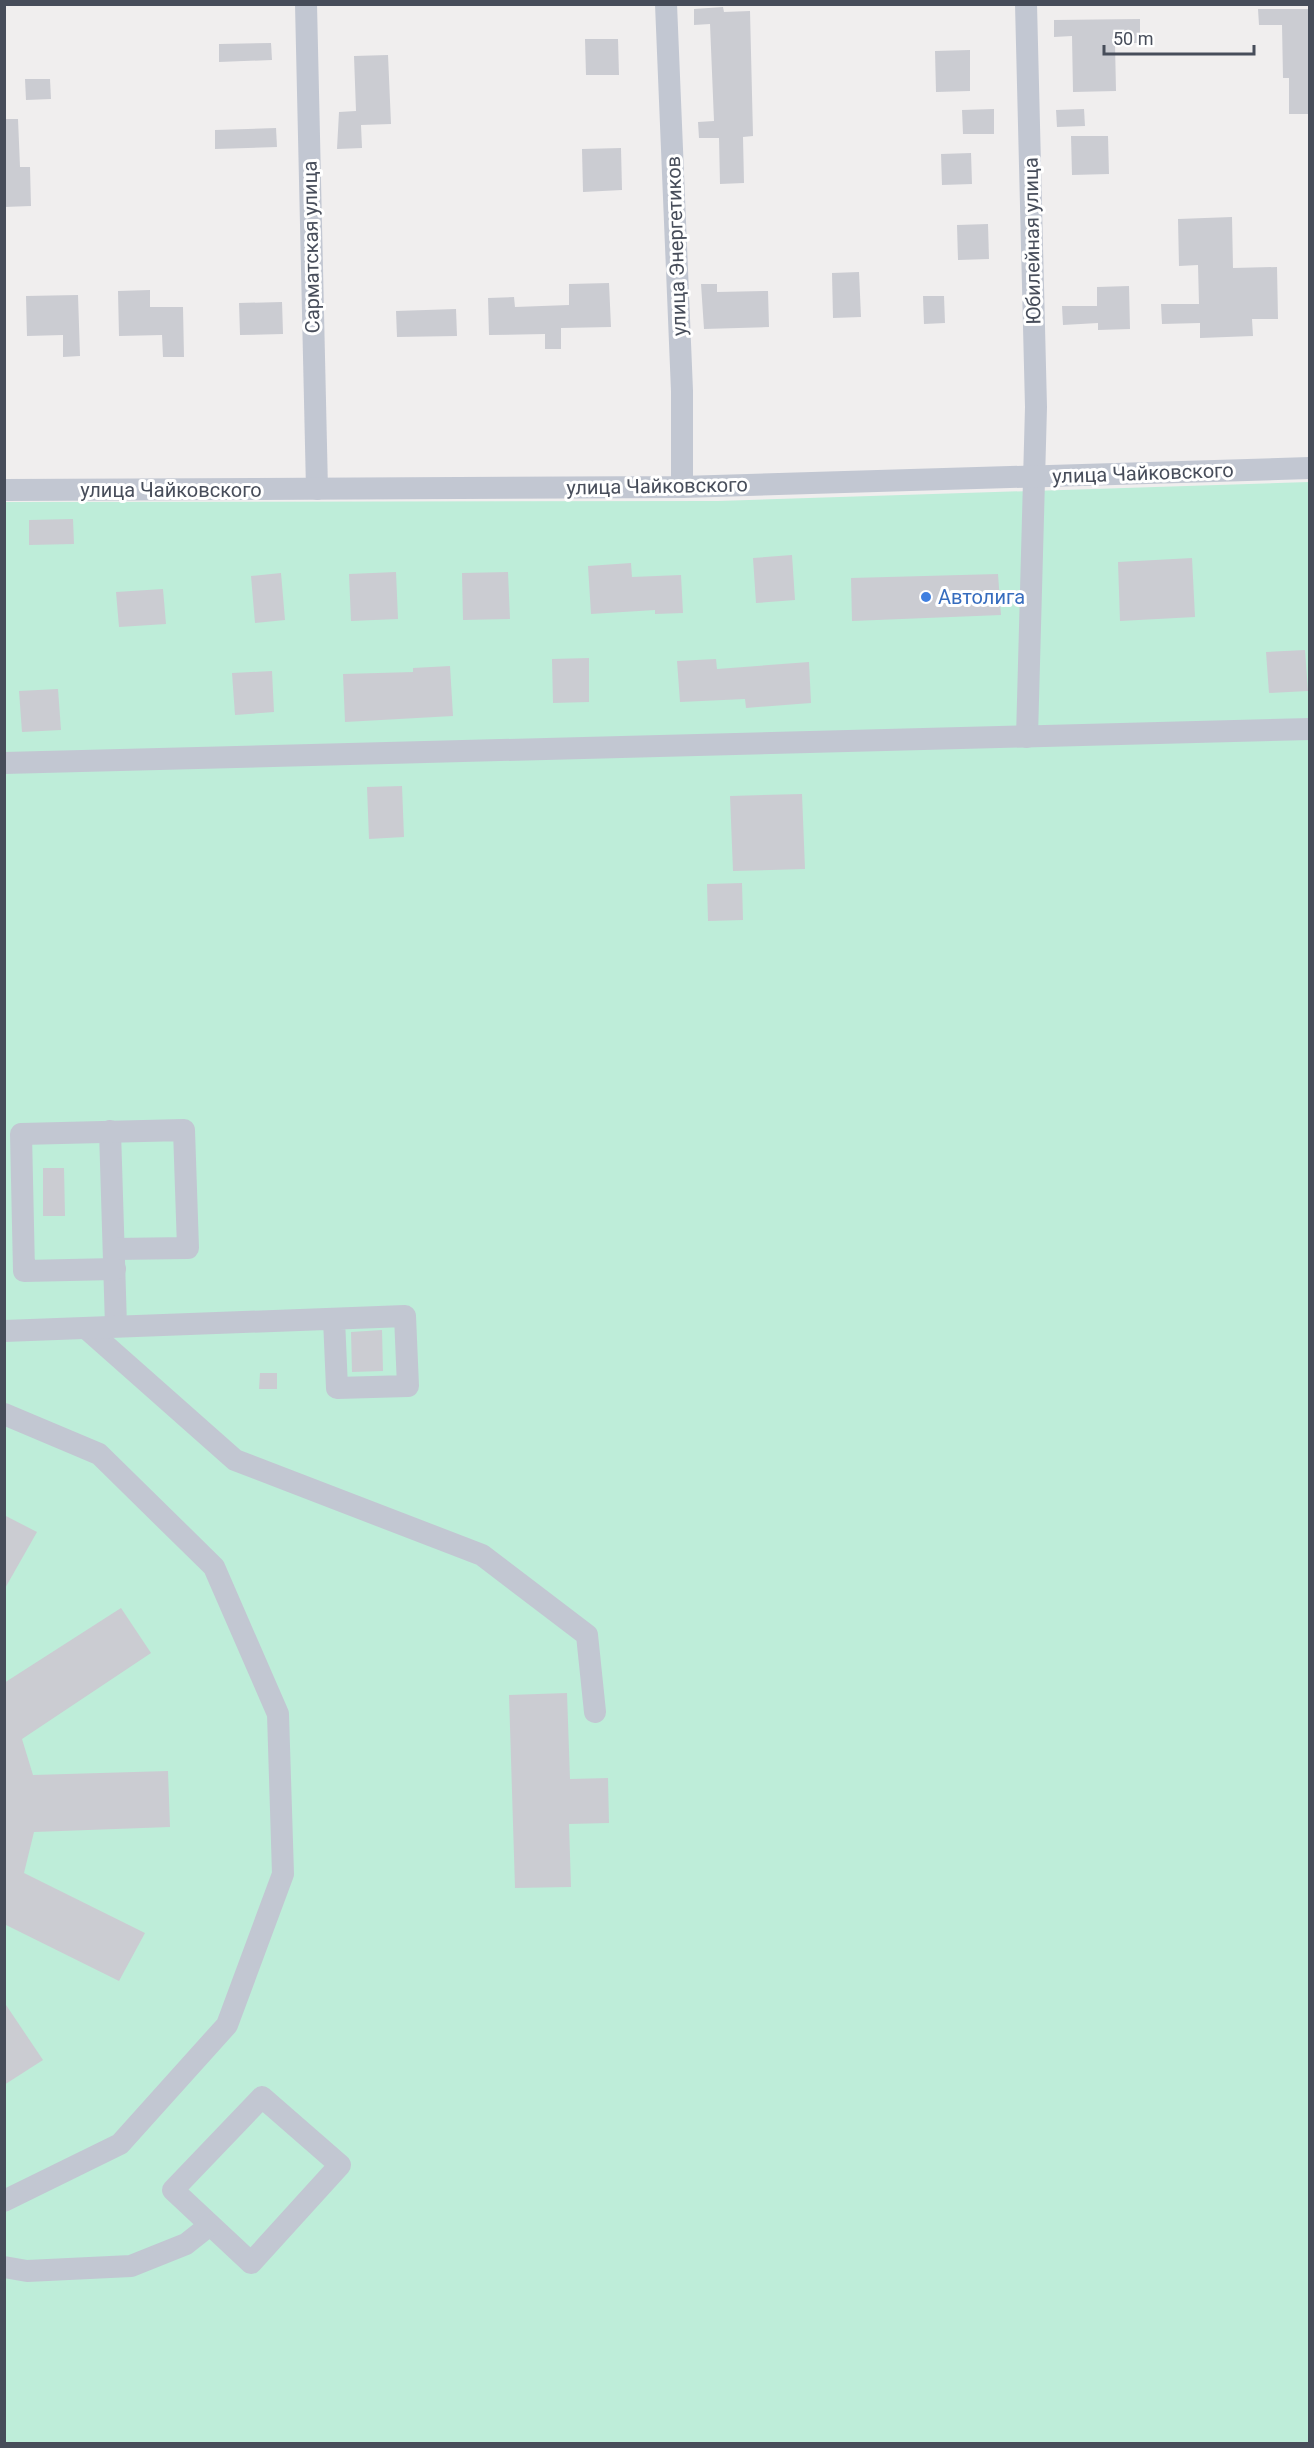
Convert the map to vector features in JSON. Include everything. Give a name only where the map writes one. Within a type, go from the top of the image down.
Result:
[{"type":"street","name":"Сарматская улица","points":[[306,4],[317,489]]},
{"type":"street","name":"улица Энергетиков","points":[[666,4],[682,391],[682,487]]},
{"type":"street","name":"Юбилейная улица","points":[[1026,4],[1036,407],[1027,737]]},
{"type":"street","name":"улица Чайковского","points":[[4,490],[682,487],[1310,468]]},
{"type":"street","points":[[4,764],[1310,729]]},
{"type":"street","points":[[184,1130],[188,1248],[24,1271],[21,1134],[110,1131],[184,1130]]},
{"type":"street","points":[[110,1131],[116,1326]]},
{"type":"street","points":[[4,1330],[334,1319]]},
{"type":"street","points":[[87,1329],[236,1460],[483,1555],[587,1635],[595,1712]]},
{"type":"street","points":[[4,1414],[99,1454],[214,1567],[278,1714],[283,1874],[228,2025],[120,2144],[4,2201]]},
{"type":"street","points":[[262,2097],[340,2165],[251,2263],[210,2225],[173,2190],[262,2097]]},
{"type":"street","points":[[4,2267],[27,2271],[131,2266],[186,2244],[210,2225]]},
{"type":"green space","points":[[1309,482],[1309,2443],[5,2443],[4,502],[718,501]]},
{"type":"building","points":[[723,7],[724,12],[750,11],[753,136],[743,137],[744,183],[720,184],[719,138],[699,138],[698,122],[714,121],[710,24],[694,25],[694,9]]},
{"type":"building","points":[[1258,9],[1310,9],[1310,114],[1289,114],[1289,78],[1283,78],[1282,25],[1259,25]]},
{"type":"building","points":[[1140,19],[1140,43],[1115,43],[1116,91],[1073,92],[1072,36],[1054,37],[1054,20]]},
{"type":"building","points":[[585,39],[618,39],[619,75],[586,75]]},
{"type":"building","points":[[271,43],[272,60],[219,62],[219,44]]},
{"type":"building","points":[[970,50],[970,91],[936,92],[935,51]]},
{"type":"building","points":[[388,55],[391,124],[361,125],[362,148],[337,149],[339,112],[356,111],[354,56]]},
{"type":"building","points":[[25,79],[50,79],[51,99],[26,100]]},
{"type":"building","points":[[994,109],[994,134],[963,134],[962,110]]},
{"type":"building","points":[[1084,109],[1085,126],[1057,127],[1056,110]]},
{"type":"building","points":[[4,119],[18,119],[20,167],[30,167],[31,206],[4,207]]},
{"type":"building","points":[[276,128],[277,147],[215,149],[215,130]]},
{"type":"building","points":[[1071,136],[1108,136],[1109,174],[1072,175]]},
{"type":"building","points":[[621,148],[622,190],[583,192],[582,149]]},
{"type":"building","points":[[971,153],[972,184],[942,185],[941,154]]},
{"type":"building","points":[[1232,217],[1233,268],[1277,267],[1278,319],[1252,319],[1253,336],[1200,338],[1200,323],[1162,324],[1161,304],[1199,304],[1198,265],[1179,266],[1178,219]]},
{"type":"building","points":[[988,224],[989,259],[958,260],[957,225]]},
{"type":"building","points":[[859,272],[861,317],[833,318],[832,273]]},
{"type":"building","points":[[609,283],[611,327],[561,328],[561,349],[545,349],[545,334],[489,335],[488,298],[514,297],[515,307],[569,305],[569,284]]},
{"type":"building","points":[[701,284],[717,284],[717,292],[768,291],[769,327],[704,329]]},
{"type":"building","points":[[1129,286],[1130,329],[1098,330],[1098,323],[1063,325],[1062,306],[1097,306],[1097,287]]},
{"type":"building","points":[[150,290],[150,307],[183,307],[184,357],[163,357],[162,335],[119,336],[118,291]]},
{"type":"building","points":[[78,295],[80,356],[63,357],[63,335],[27,336],[26,296]]},
{"type":"building","points":[[923,296],[944,296],[945,323],[924,324]]},
{"type":"building","points":[[282,302],[283,334],[240,335],[239,303]]},
{"type":"building","points":[[456,309],[457,336],[397,337],[396,311]]},
{"type":"building","points":[[73,519],[74,544],[29,545],[29,520]]},
{"type":"building","points":[[792,555],[795,600],[756,603],[753,558]]},
{"type":"building","points":[[1192,558],[1195,617],[1120,621],[1118,562]]},
{"type":"building","points":[[631,563],[632,577],[681,575],[683,613],[655,614],[655,610],[591,614],[588,566]]},
{"type":"building","points":[[396,572],[398,619],[351,621],[349,574]]},
{"type":"building","points":[[508,572],[510,619],[463,620],[462,573]]},
{"type":"building","points":[[281,573],[285,620],[255,623],[251,576]]},
{"type":"building","name":"Автолига","points":[[998,574],[1001,615],[852,621],[851,578]]},
{"type":"building","points":[[163,589],[166,624],[119,627],[116,592]]},
{"type":"building","points":[[1305,650],[1308,691],[1269,693],[1266,652]]},
{"type":"building","points":[[589,658],[589,702],[553,703],[552,659]]},
{"type":"building","points":[[716,659],[717,669],[809,662],[811,703],[746,708],[745,699],[680,702],[677,661]]},
{"type":"building","points":[[450,666],[453,716],[345,722],[343,674],[413,672],[413,668]]},
{"type":"building","points":[[272,671],[274,712],[235,715],[232,673]]},
{"type":"building","points":[[58,689],[61,730],[22,732],[19,691]]},
{"type":"building","points":[[402,786],[404,837],[369,839],[367,787]]},
{"type":"building","points":[[802,794],[805,869],[733,871],[730,796]]},
{"type":"building","points":[[742,883],[743,920],[708,921],[707,884]]},
{"type":"building","points":[[43,1168],[64,1168],[65,1216],[43,1216]]},
{"type":"building","points":[[382,1330],[383,1371],[352,1372],[351,1332]]},
{"type":"building","points":[[260,1373],[277,1373],[277,1389],[259,1389]]},
{"type":"building","points":[[4,1515],[37,1532],[4,1590]]},
{"type":"building","points":[[121,1608],[151,1653],[22,1739],[33,1775],[168,1771],[170,1827],[34,1832],[24,1873],[145,1933],[119,1981],[4,1924],[4,1683]]},
{"type":"building","points":[[567,1693],[570,1779],[608,1778],[609,1823],[569,1824],[571,1887],[515,1888],[509,1695]]},
{"type":"building","points":[[4,2002],[43,2060],[4,2085]]},
{"type":"place","name":"Автолига","points":[[926,597]]}]
